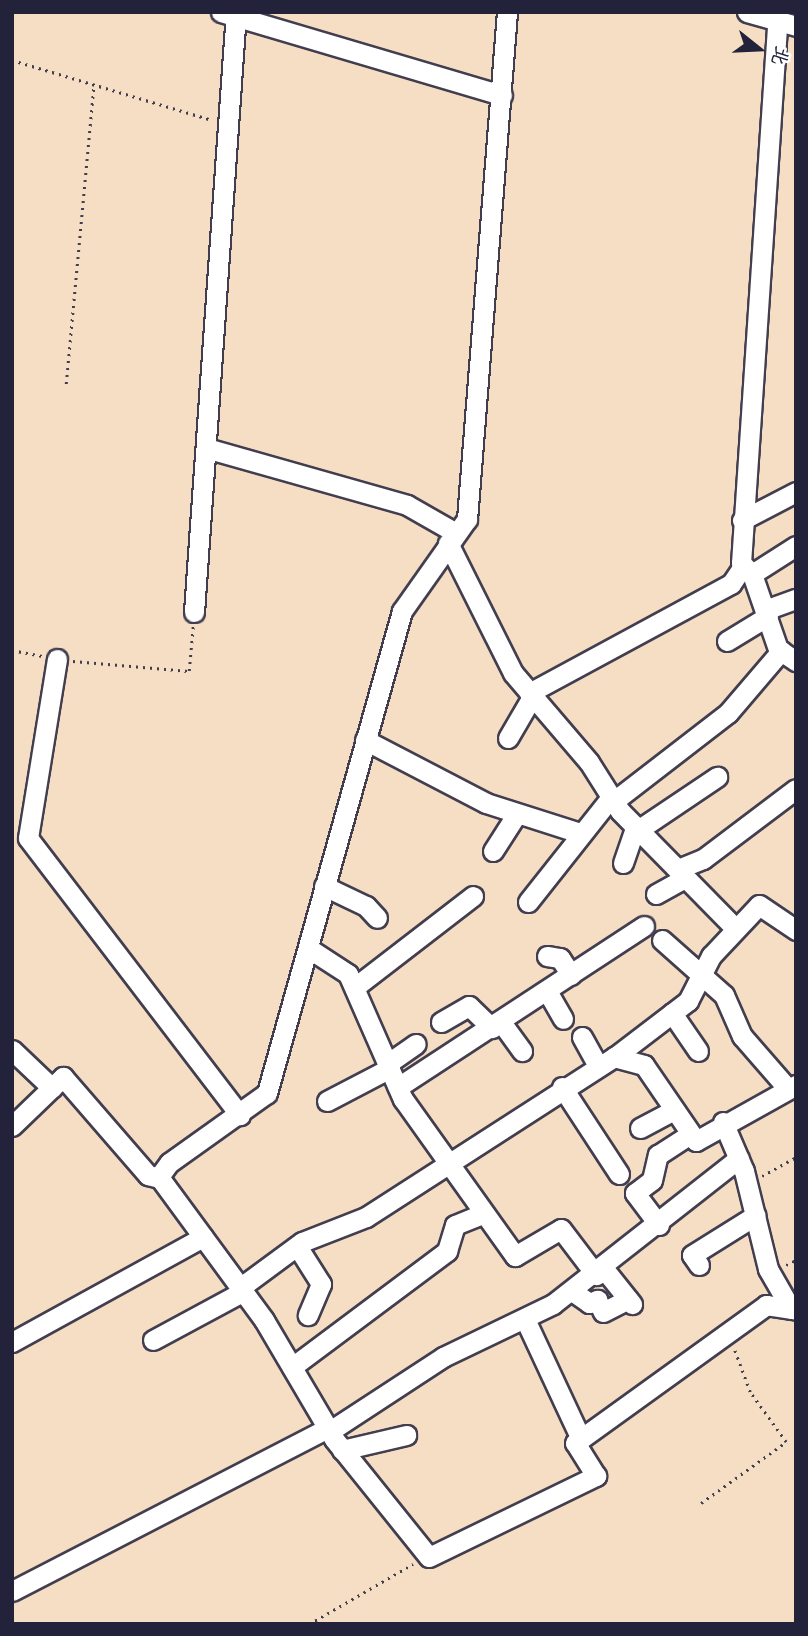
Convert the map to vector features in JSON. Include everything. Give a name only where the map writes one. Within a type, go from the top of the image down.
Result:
[{"type":"street","points":[[159,1178],[169,1163],[240,1115],[267,1093],[402,611],[467,519],[472,486],[508,12]]},
{"type":"street","points":[[747,12],[796,26]]},
{"type":"street","points":[[528,902],[580,833],[613,799],[728,713],[789,656],[766,613],[748,570],[742,520],[778,12]]},
{"type":"street","points":[[194,612],[229,124],[231,14],[502,95]]},
{"type":"street","points":[[206,448],[407,505],[452,538],[487,629],[531,695],[613,799],[681,874],[734,927]]},
{"type":"street","points":[[742,520],[796,492]]},
{"type":"street","points":[[508,738],[531,695],[732,584],[748,570],[796,546]]},
{"type":"street","points":[[727,641],[766,613],[796,599]]},
{"type":"street","points":[[57,659],[28,838],[240,1115]]},
{"type":"street","points":[[365,740],[516,815],[580,833]]},
{"type":"street","points":[[623,863],[638,827],[717,778]]},
{"type":"street","points":[[656,894],[796,789]]},
{"type":"street","points":[[494,851],[516,815]]},
{"type":"street","points":[[324,886],[366,906],[377,918]]},
{"type":"street","points":[[355,987],[473,896]]},
{"type":"street","points":[[153,1340],[242,1289],[297,1246],[366,1217],[448,1160],[606,1062],[688,1001],[699,974],[734,927],[759,905],[796,930]]},
{"type":"street","points":[[398,1087],[644,926]]},
{"type":"street","points":[[582,1037],[606,1062],[643,1065],[672,1111],[696,1141],[723,1122],[792,1087],[737,1030],[730,1002],[662,940]]},
{"type":"street","points":[[308,948],[330,956],[355,987],[398,1087],[515,1256],[561,1229],[630,1302],[603,1312],[597,1300],[589,1303],[572,1291]]},
{"type":"street","points":[[547,956],[560,958],[571,975]]},
{"type":"street","points":[[547,991],[564,1019]]},
{"type":"street","points":[[442,1022],[469,1006],[496,1025],[522,1051]]},
{"type":"street","points":[[672,1013],[698,1051]]},
{"type":"street","points":[[327,1101],[388,1066],[416,1044]]},
{"type":"street","points":[[12,1050],[52,1088]]},
{"type":"street","points":[[12,1126],[64,1077],[148,1175],[159,1178],[242,1289],[342,1450],[429,1557],[596,1476],[575,1443],[766,1306],[794,1310]]},
{"type":"street","points":[[562,1087],[619,1174]]},
{"type":"street","points":[[640,1128],[672,1111]]},
{"type":"street","points":[[723,1122],[748,1184],[768,1269],[794,1310]]},
{"type":"street","points":[[659,1226],[635,1193],[652,1180],[657,1155],[689,1135]]},
{"type":"street","points":[[12,1591],[329,1430],[454,1350],[525,1319],[600,1272],[739,1158]]},
{"type":"street","points":[[292,1367],[447,1251],[455,1225],[484,1213]]},
{"type":"street","points":[[699,1265],[692,1255],[756,1215]]},
{"type":"street","points":[[12,1342],[203,1237]]},
{"type":"street","points":[[297,1246],[321,1284],[308,1315]]},
{"type":"street","points":[[525,1319],[580,1439]]},
{"type":"street","points":[[342,1450],[406,1435]]},
{"type":"path","points":[[12,60],[229,124]]},
{"type":"path","points":[[66,384],[94,85]]},
{"type":"path","points":[[12,650],[57,659],[189,671],[194,612]]},
{"type":"path","points":[[748,1184],[796,1157]]},
{"type":"path","points":[[701,1503],[786,1442],[750,1392],[727,1333]]},
{"type":"path","points":[[309,1624],[429,1557]]}]
